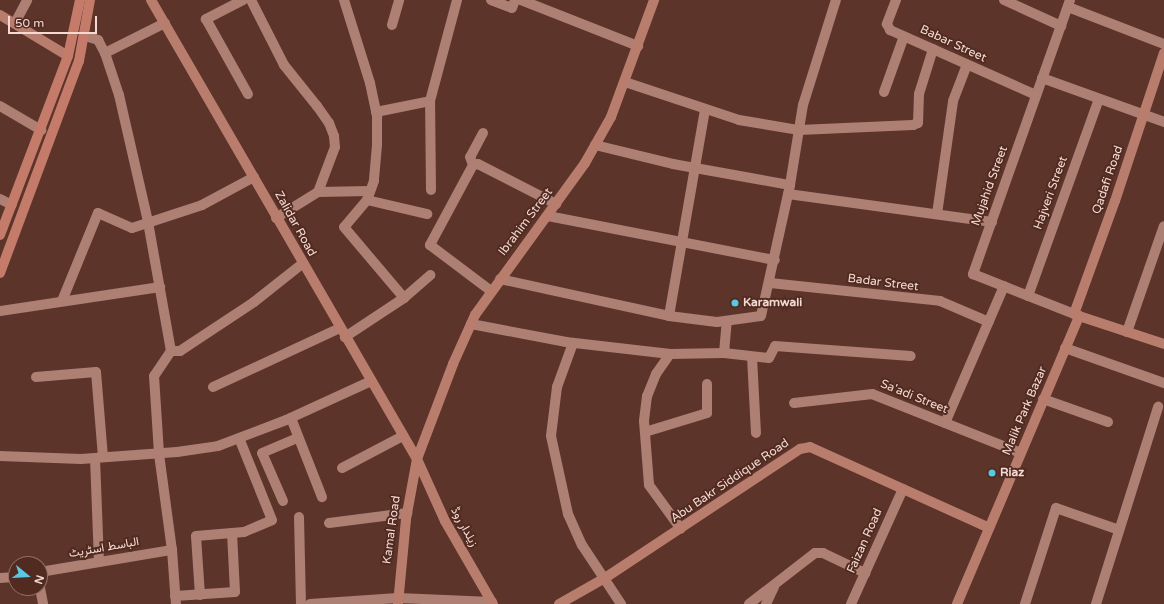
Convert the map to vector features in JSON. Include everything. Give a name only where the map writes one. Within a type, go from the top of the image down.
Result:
[{"type":"main road","points":[[0,235],[68,56],[80,0]]},
{"type":"main road","points":[[0,273],[79,61],[85,36],[90,0]]},
{"type":"street","points":[[15,23],[27,0]]},
{"type":"street","name":"Zalidar Road","points":[[151,0],[254,177],[302,264],[417,459]]},
{"type":"street","points":[[243,0],[206,19],[248,94]]},
{"type":"street","points":[[344,0],[370,83],[376,112],[377,145],[369,195],[344,227],[404,298]]},
{"type":"street","points":[[392,25],[399,0]]},
{"type":"street","points":[[431,190],[430,102],[457,0]]},
{"type":"street","points":[[491,0],[512,8],[515,0]]},
{"type":"street","points":[[521,0],[638,46]]},
{"type":"street","name":"Ibrahim Street","points":[[417,459],[429,423],[471,324],[500,279],[548,216],[595,145],[611,117],[654,0]]},
{"type":"street","points":[[500,279],[669,316],[727,321],[762,316],[789,189],[803,105],[836,0]]},
{"type":"street","name":"Babar Street","points":[[896,0],[887,27],[967,65],[1036,95]]},
{"type":"street","points":[[1004,0],[1020,3],[1061,26]]},
{"type":"street","points":[[255,2],[284,64],[329,123],[334,136],[335,148],[318,192]]},
{"type":"street","points":[[1069,4],[1164,44]]},
{"type":"street","name":"Mujahid Street","points":[[1069,4],[973,274],[1076,315]]},
{"type":"street","points":[[0,15],[68,56]]},
{"type":"street","points":[[105,53],[165,23]]},
{"type":"street","points":[[85,36],[98,40],[105,53],[119,95],[148,222],[171,351],[154,376],[159,454],[172,550],[175,600],[200,595],[235,592],[232,533]]},
{"type":"street","points":[[884,92],[904,36]]},
{"type":"street","points":[[625,82],[739,120],[799,130],[913,126],[918,123],[919,94],[933,49]]},
{"type":"street","name":"Qadafi Road","points":[[1076,315],[1164,53]]},
{"type":"street","points":[[937,214],[953,101],[967,65]]},
{"type":"street","points":[[1042,78],[1164,122]]},
{"type":"street","name":"Hajveri Street","points":[[1028,296],[1100,99]]},
{"type":"street","points":[[376,112],[430,102]]},
{"type":"street","points":[[0,106],[41,130]]},
{"type":"street","points":[[669,316],[704,109]]},
{"type":"street","points":[[483,133],[470,157],[473,165],[430,245],[492,291]]},
{"type":"street","points":[[595,145],[789,189],[992,222]]},
{"type":"street","points":[[473,165],[478,164],[556,204]]},
{"type":"street","points":[[62,301],[98,213],[132,228],[202,205],[254,177]]},
{"type":"street","points":[[276,218],[318,192],[369,195],[427,214]]},
{"type":"street","points":[[0,199],[12,205]]},
{"type":"street","points":[[548,216],[775,260]]},
{"type":"street","points":[[1127,332],[1164,226]]},
{"type":"street","points":[[171,351],[180,351],[254,302],[302,264]]},
{"type":"street","points":[[345,337],[404,298],[430,275]]},
{"type":"street","name":"Badar Street","points":[[770,283],[940,300],[989,322]]},
{"type":"street","points":[[945,423],[1004,286]]},
{"type":"street","points":[[0,311],[160,287]]},
{"type":"street","points":[[1076,315],[1164,344]]},
{"type":"street","name":"Malik Park Bazar","points":[[957,604],[1065,348],[1076,315]]},
{"type":"street","points":[[724,353],[727,321]]},
{"type":"street","points":[[471,324],[573,343],[670,354],[724,353],[769,358],[775,346],[911,356]]},
{"type":"street","points":[[213,387],[340,328]]},
{"type":"street","points":[[573,343],[557,387],[551,436],[568,514],[582,545],[621,604]]},
{"type":"street","points":[[1065,348],[1164,383]]},
{"type":"street","points":[[670,354],[656,374],[647,396],[645,432],[649,485],[681,529]]},
{"type":"street","points":[[752,357],[756,433]]},
{"type":"street","points":[[36,377],[96,372],[99,457],[100,562]]},
{"type":"street","points":[[0,456],[99,457],[159,454],[218,446],[291,418],[371,381]]},
{"type":"street","points":[[645,432],[707,413],[707,384]]},
{"type":"street","name":"Sa'adi Street","points":[[794,403],[867,393],[1021,453]]},
{"type":"street","points":[[1043,400],[1108,422]]},
{"type":"street","points":[[1096,604],[1158,407]]},
{"type":"street","points":[[291,418],[322,497]]},
{"type":"street","points":[[342,468],[403,436]]},
{"type":"street","points":[[200,595],[196,536],[244,532],[272,520],[239,438]]},
{"type":"street","points":[[283,501],[262,453],[298,438]]},
{"type":"street","name":"Abu Bakr Siddique Road","points":[[559,604],[605,578],[800,450],[810,447],[989,528]]},
{"type":"street","name":"Kamal Road","points":[[398,601],[407,512],[417,459]]},
{"type":"street","name":"زیلدار روڈ","points":[[417,459],[446,521],[493,603]]},
{"type":"street","name":"Faizan Road","points":[[851,604],[903,489]]},
{"type":"street","points":[[1025,604],[1056,508],[1119,530]]},
{"type":"street","points":[[329,523],[407,512]]},
{"type":"street","points":[[299,517],[301,604]]},
{"type":"street","name":"الباسط اسٹریٹ","points":[[48,571],[172,550]]},
{"type":"street","points":[[749,604],[819,552],[865,574]]},
{"type":"street","points":[[766,604],[775,585]]},
{"type":"street","points":[[310,604],[398,601],[493,603]]},
{"type":"place","name":"Karamwali","points":[[735,303]]},
{"type":"place","name":"Riaz","points":[[992,473]]}]
